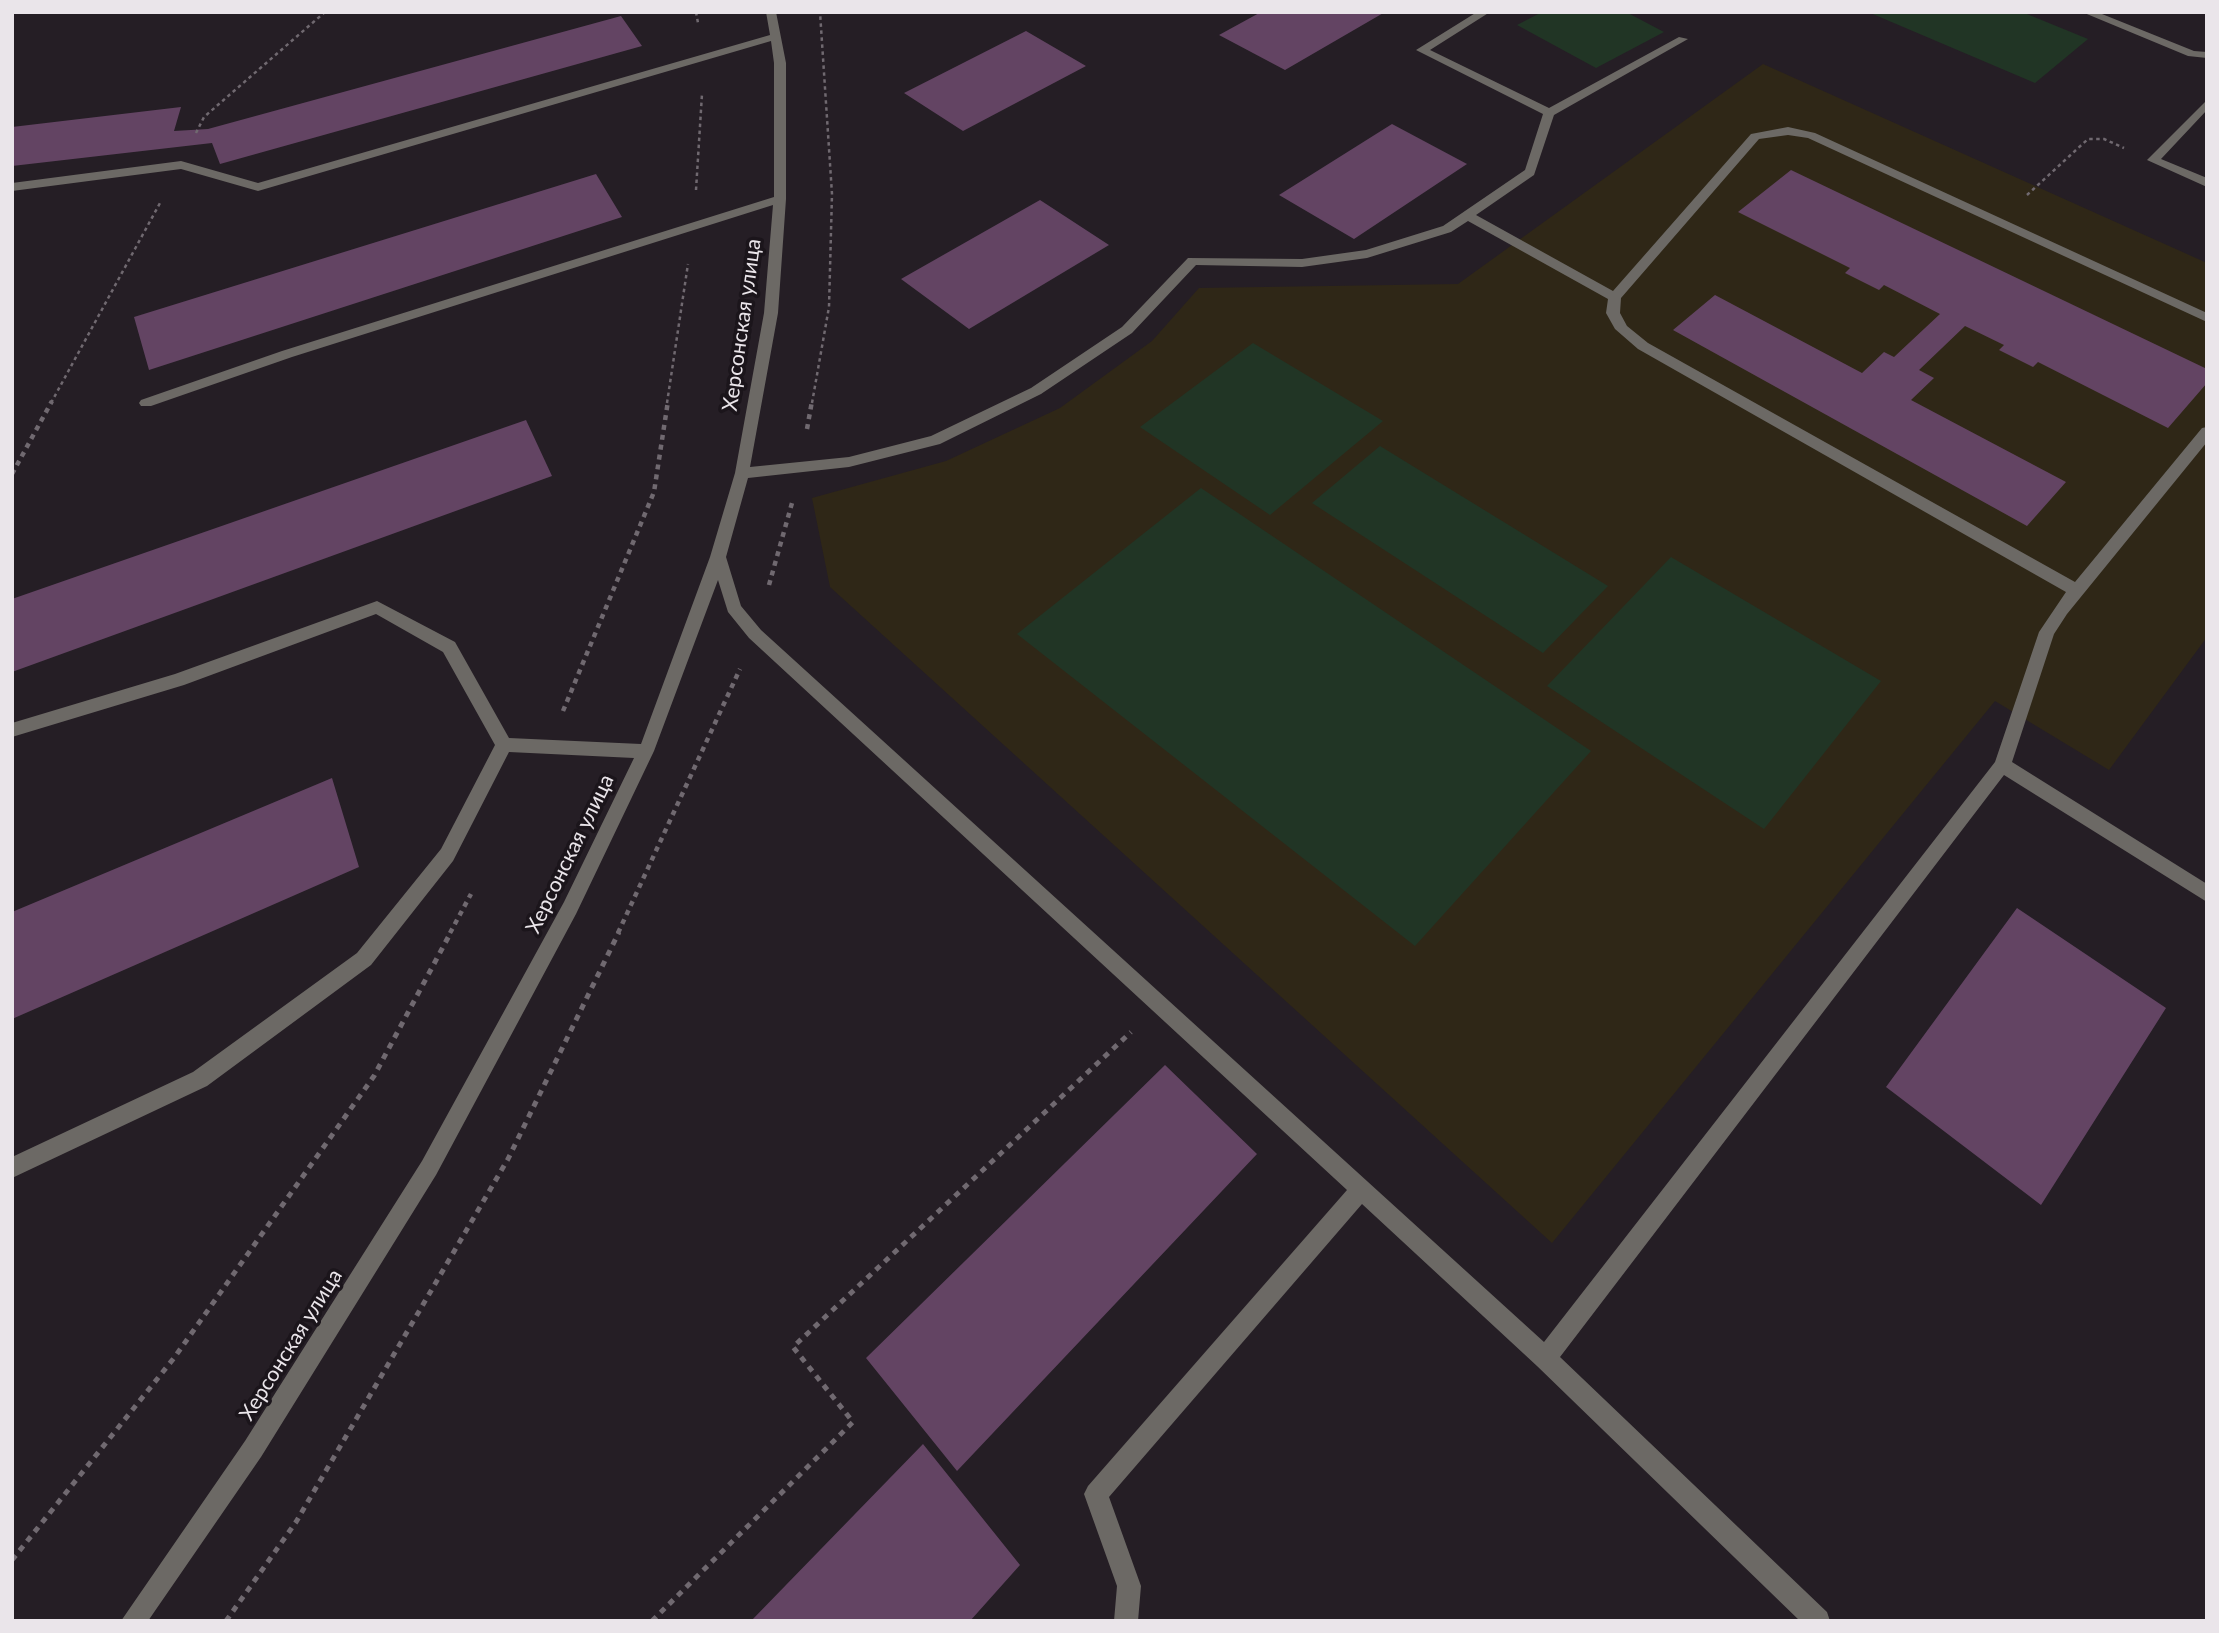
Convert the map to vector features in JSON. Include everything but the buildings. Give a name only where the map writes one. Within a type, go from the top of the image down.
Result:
[{"type":"street","name":"Херсонская улица","points":[[133,1621],[253,1449],[429,1168],[570,908],[646,751],[671,690],[718,557],[742,473],[771,313],[780,199],[777,36],[771,12]]},
{"type":"street","points":[[1485,12],[1422,50],[1549,113]]},
{"type":"street","points":[[2087,12],[2192,54],[2207,55]]},
{"type":"street","points":[[12,187],[181,165],[258,187],[777,36]]},
{"type":"street","points":[[742,473],[849,462],[935,440],[1036,391],[1128,330],[1193,261],[1302,263],[1367,254],[1447,229],[1530,172],[1549,113],[1683,39]]},
{"type":"street","points":[[2207,103],[2153,160],[2207,183]]},
{"type":"street","points":[[2077,591],[1643,346],[1622,330],[1613,313],[1615,297],[1755,136],[1770,132],[1811,135],[2207,318]]},
{"type":"street","points":[[146,402],[287,354],[780,199]]},
{"type":"street","points":[[1467,215],[1615,297]]},
{"type":"street","points":[[1545,1358],[2002,765],[2041,644],[2053,621],[2207,432]]},
{"type":"street","points":[[718,557],[734,608],[755,635],[1545,1358],[1818,1621]]},
{"type":"street","points":[[12,730],[178,680],[377,607],[449,648],[504,746]]},
{"type":"street","points":[[504,746],[646,751]]},
{"type":"street","points":[[12,1168],[200,1079],[364,959],[447,855],[504,746]]},
{"type":"street","points":[[2002,765],[2207,894]]},
{"type":"street","points":[[1126,1621],[1129,1586],[1096,1494],[1360,1190]]},
{"type":"path","points":[[12,474],[181,165],[204,117],[325,12]]},
{"type":"path","points":[[1998,222],[2088,139],[2104,139],[2153,160]]},
{"type":"path","points":[[652,1621],[853,1422],[793,1347],[1161,1004]]},
{"type":"shaded area","points":[[1763,64],[2207,263],[2207,637],[2109,770],[1995,701],[1552,1243],[830,587],[812,498],[946,461],[1060,408],[1152,341],[1199,288],[1458,284]]},
{"type":"green space","points":[[1542,12],[1626,12],[1664,32],[1596,68],[1517,25]]},
{"type":"green space","points":[[1868,12],[2022,12],[2088,39],[2035,83]]},
{"type":"green space","points":[[1253,343],[1383,421],[1270,515],[1140,427]]},
{"type":"green space","points":[[1380,446],[1608,586],[1543,653],[1312,503]]},
{"type":"green space","points":[[1201,488],[1591,751],[1415,946],[1017,634]]},
{"type":"green space","points":[[1671,557],[1881,681],[1764,829],[1547,686]]}]
